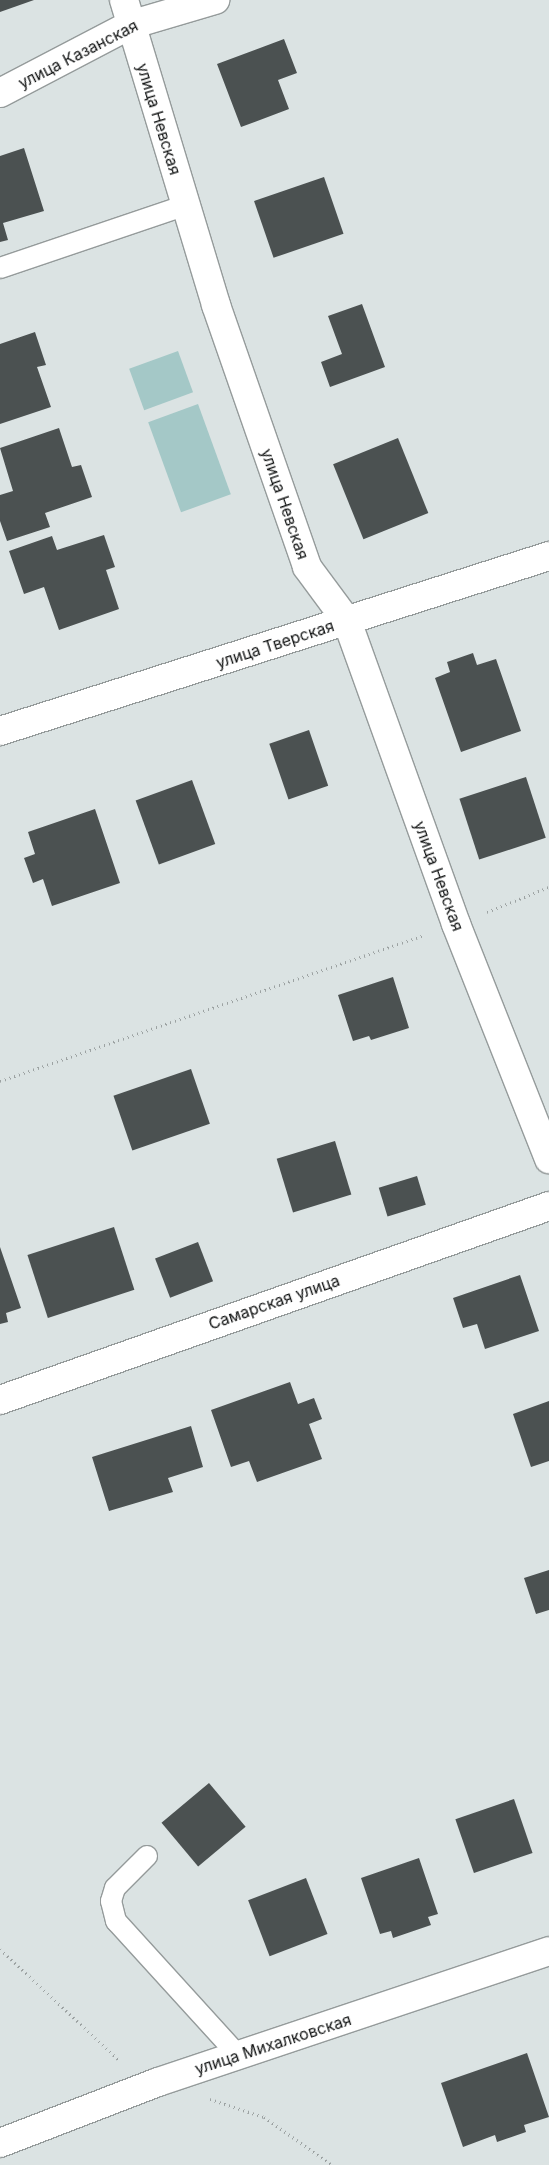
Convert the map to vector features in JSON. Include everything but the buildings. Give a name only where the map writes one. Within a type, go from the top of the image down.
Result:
[{"type":"street","name":"улица Казанская","points":[[0,93],[127,12],[215,0]]},
{"type":"street","name":"улица Невская","points":[[127,12],[186,205],[307,567],[347,621],[456,924],[549,1159]]},
{"type":"street","name":"улица Тверская","points":[[0,731],[549,556]]},
{"type":"street","name":"Самарская улица","points":[[0,1400],[549,1206]]},
{"type":"street","name":"улица Михалковская","points":[[0,2143],[152,2084],[549,1951]]},
{"type":"lane","points":[[0,268],[186,205]]},
{"type":"lane","points":[[147,1856],[115,1888],[111,1901],[116,1921],[238,2055]]},
{"type":"path","points":[[0,1081],[456,924],[549,887]]},
{"type":"path","points":[[0,1949],[152,2084],[264,2117],[332,2165]]},
{"type":"shaded area","points":[[178,351],[193,392],[144,410],[129,369]]},
{"type":"shaded area","points":[[198,404],[231,494],[181,512],[148,422]]}]
